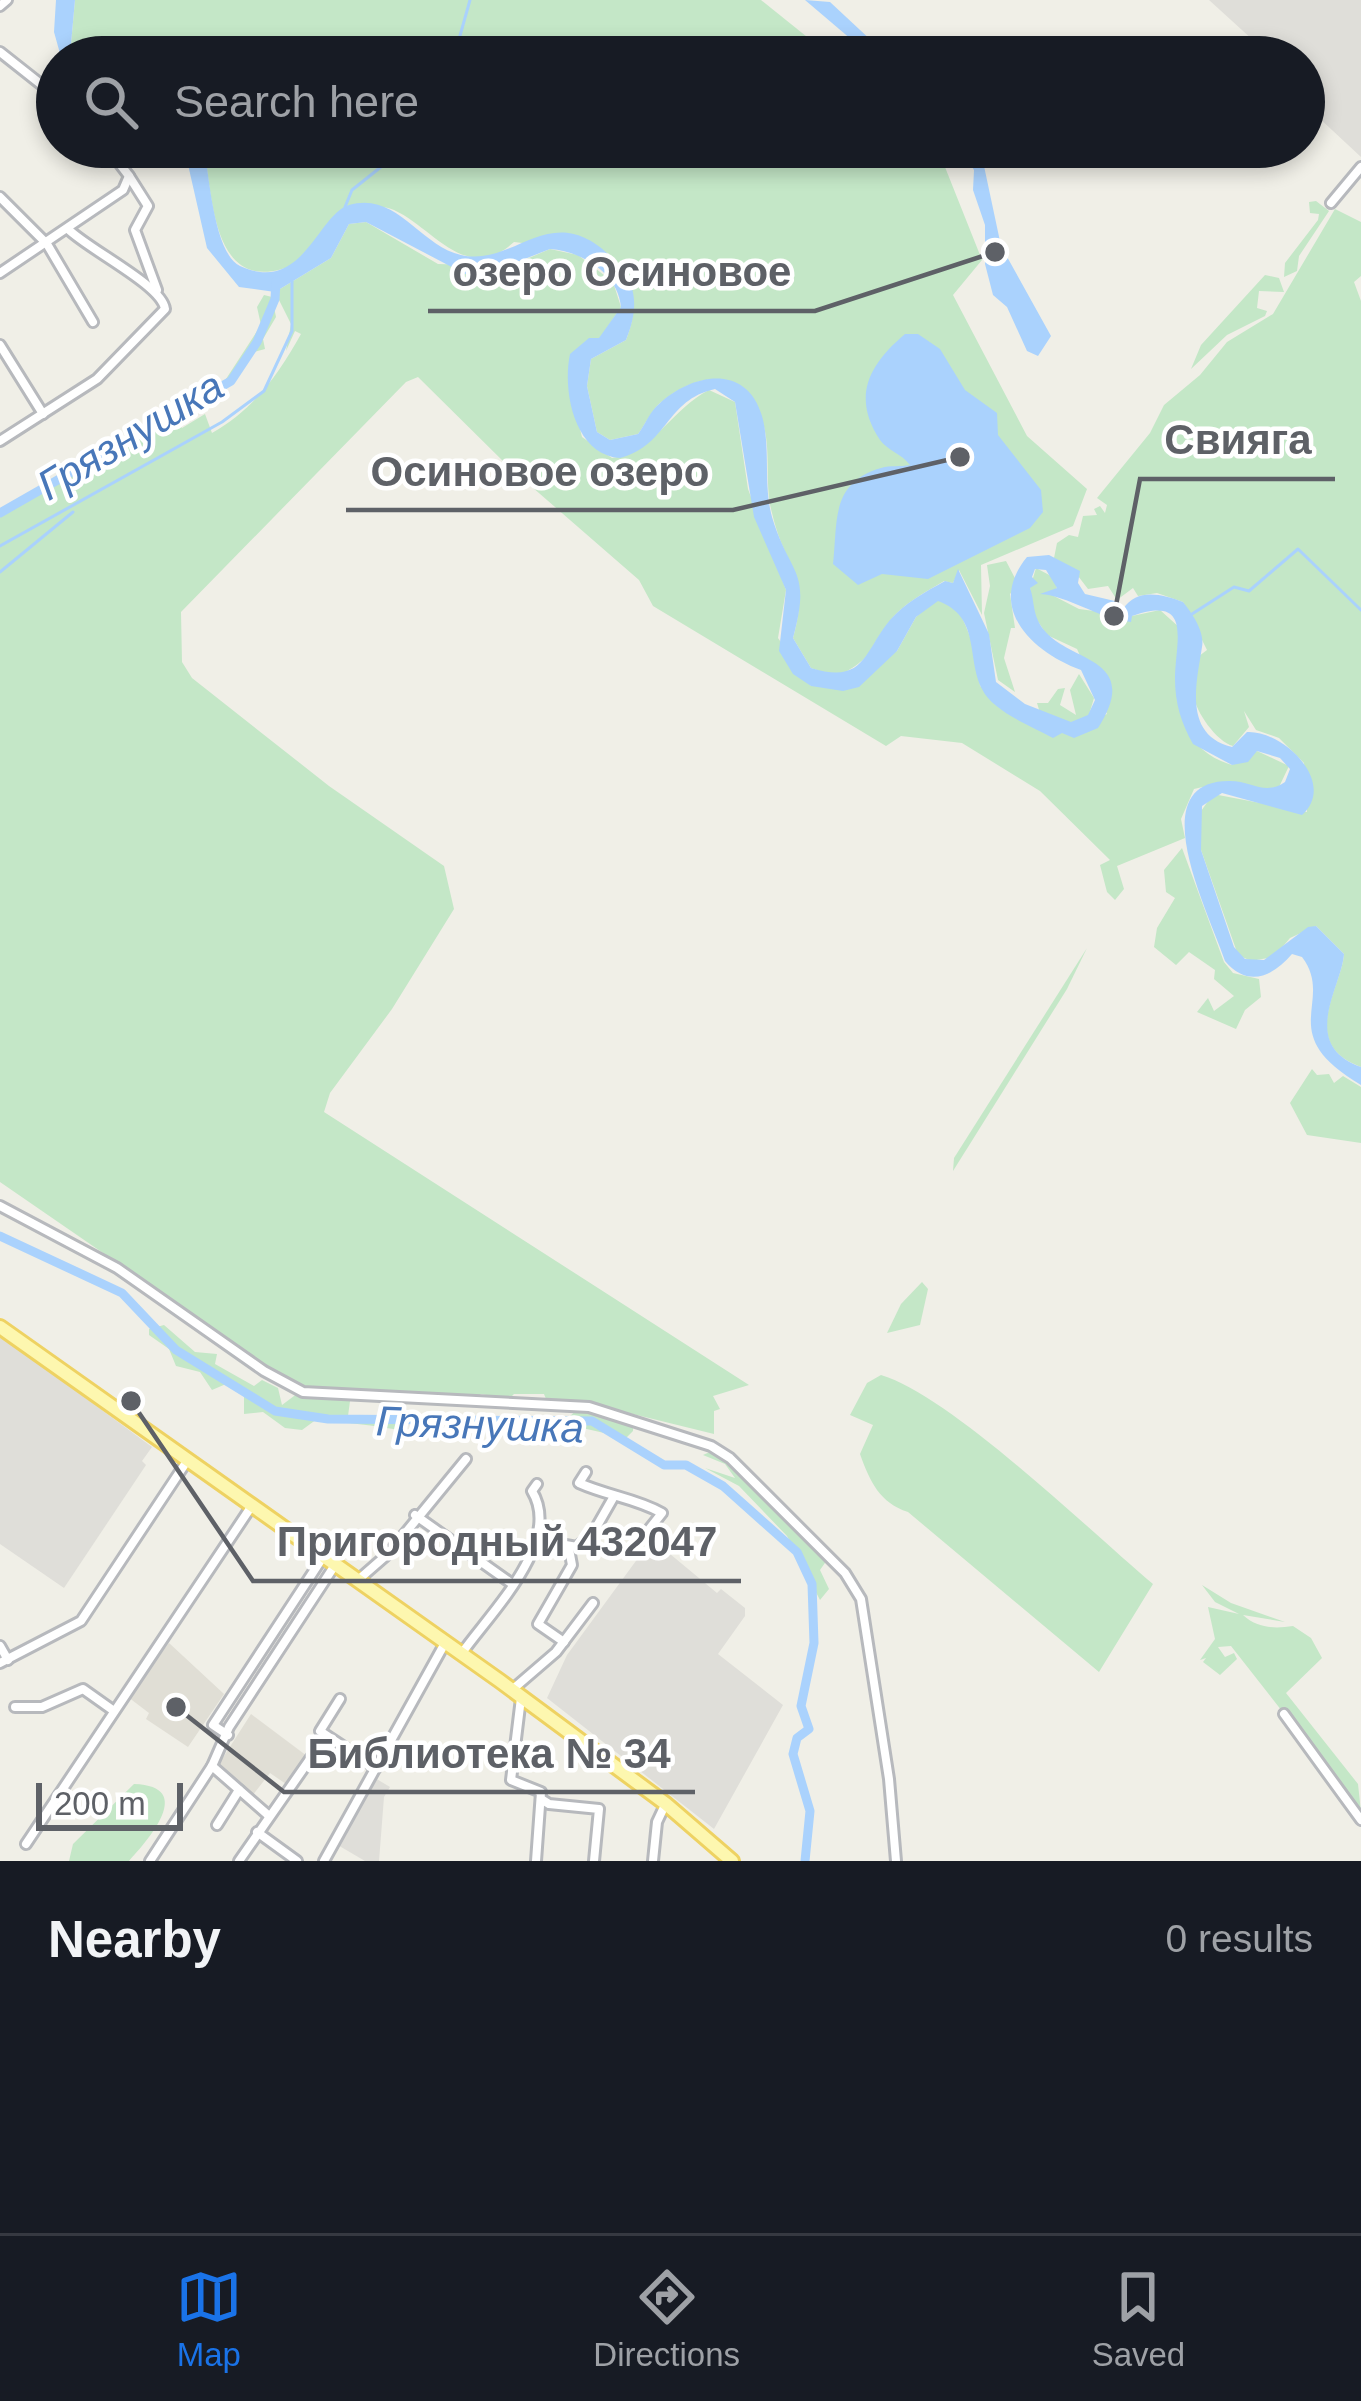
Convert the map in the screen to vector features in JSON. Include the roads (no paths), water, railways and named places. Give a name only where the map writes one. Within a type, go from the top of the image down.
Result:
[{"type":"main road","points":[[0,1327],[446,1642],[666,1804],[732,1861]]},
{"type":"street","points":[[0,52],[36,80]]},
{"type":"street","points":[[1331,203],[1361,167]]},
{"type":"street","points":[[0,441],[97,379],[164,312],[135,230],[148,206],[124,168]]},
{"type":"street","points":[[0,273],[115,197],[129,176]]},
{"type":"street","points":[[0,197],[47,244],[93,322]]},
{"type":"street","points":[[68,229],[88,248],[157,291]]},
{"type":"street","points":[[0,345],[43,414]]},
{"type":"street","points":[[0,1206],[117,1268],[264,1371],[303,1392],[590,1407],[711,1446],[730,1458],[845,1573],[860,1599],[883,1732],[896,1861]]},
{"type":"street","points":[[358,1580],[378,1557],[389,1553],[466,1459]]},
{"type":"street","points":[[0,1646],[4,1662],[81,1622],[187,1462]]},
{"type":"street","points":[[586,1472],[579,1484],[613,1498],[639,1500],[662,1513],[643,1537]]},
{"type":"street","points":[[461,1653],[537,1540],[543,1515],[532,1491],[536,1484]]},
{"type":"street","points":[[537,1540],[569,1549],[593,1533],[613,1498]]},
{"type":"street","points":[[26,1844],[251,1507]]},
{"type":"street","points":[[416,1515],[512,1583]]},
{"type":"street","points":[[563,1642],[538,1624],[572,1565],[569,1549]]},
{"type":"street","points":[[228,1736],[213,1726],[329,1561]]},
{"type":"street","points":[[150,1861],[212,1766],[329,1561]]},
{"type":"street","points":[[536,1861],[538,1787],[511,1780],[517,1694],[593,1603]]},
{"type":"street","points":[[324,1861],[446,1642]]},
{"type":"street","points":[[15,1708],[42,1707],[83,1689],[114,1711]]},
{"type":"street","points":[[340,1699],[320,1731],[376,1768]]},
{"type":"street","points":[[1284,1714],[1361,1820]]},
{"type":"street","points":[[239,1861],[326,1736]]},
{"type":"street","points":[[212,1766],[268,1815]]},
{"type":"street","points":[[217,1825],[239,1790]]},
{"type":"street","points":[[541,1798],[549,1804],[598,1809],[594,1861]]},
{"type":"street","points":[[653,1861],[657,1822],[666,1804]]},
{"type":"street","points":[[257,1832],[297,1861]]},
{"type":"water","points":[[56,0],[75,0],[72,36],[55,36]]},
{"type":"water","points":[[805,0],[830,2],[866,36],[847,36]]},
{"type":"water","points":[[189,168],[207,168],[219,230],[231,259],[261,272],[294,262],[338,212],[366,203],[395,212],[446,250],[461,255],[500,252],[555,233],[574,234],[596,244],[625,274],[634,301],[626,340],[591,359],[587,386],[597,432],[610,440],[638,434],[659,404],[701,380],[716,378],[744,387],[765,428],[772,517],[799,585],[793,638],[811,668],[842,672],[853,668],[896,614],[945,581],[953,583],[958,569],[989,634],[996,682],[1025,704],[1071,722],[1088,715],[1095,700],[1081,670],[1046,652],[1020,626],[1011,594],[1027,557],[1049,555],[1080,571],[1078,583],[1085,594],[1119,602],[1123,609],[1142,595],[1183,602],[1202,635],[1196,705],[1206,731],[1232,747],[1247,732],[1276,740],[1302,761],[1314,788],[1302,815],[1222,793],[1202,806],[1201,850],[1234,947],[1245,959],[1264,960],[1316,926],[1344,954],[1327,1030],[1342,1057],[1361,1067],[1361,1085],[1334,1066],[1312,1034],[1311,973],[1302,957],[1292,954],[1276,969],[1251,977],[1225,961],[1188,853],[1189,802],[1203,786],[1230,781],[1278,786],[1290,769],[1280,758],[1257,751],[1248,762],[1232,765],[1193,744],[1176,696],[1177,625],[1165,611],[1132,616],[1131,622],[1107,616],[1040,594],[1057,588],[1046,570],[1035,569],[1032,577],[1038,583],[1030,588],[1040,624],[1056,641],[1098,665],[1108,674],[1112,687],[1110,705],[1098,728],[1074,738],[1062,733],[1053,738],[987,697],[977,677],[967,627],[952,608],[938,601],[916,617],[897,651],[859,687],[843,691],[811,686],[793,674],[779,651],[786,590],[754,517],[735,402],[715,389],[699,395],[648,443],[620,458],[592,446],[582,434],[570,403],[570,354],[589,338],[599,338],[621,307],[613,284],[596,266],[574,254],[550,249],[489,273],[465,274],[366,222],[349,224],[331,258],[275,292],[239,287],[207,248]]},
{"type":"water","points":[[984,168],[1001,246],[1051,336],[1038,356],[1027,351],[1007,307],[993,295],[985,264],[985,225],[973,190],[974,170]]},
{"type":"water","points":[[905,334],[918,334],[940,349],[965,390],[997,413],[998,435],[1041,490],[1043,512],[1030,528],[928,579],[882,574],[858,585],[833,564],[837,519],[845,494],[864,475],[910,465],[883,443],[872,425],[867,411],[868,384],[892,346]]},
{"type":"waterway","points":[[460,36],[470,0]]},
{"type":"waterway","points":[[345,207],[352,190],[380,168]]},
{"type":"waterway","name":"Грязнушка","points":[[0,513],[231,381],[257,342],[275,299],[276,281]]},
{"type":"waterway","points":[[0,546],[222,422],[264,391],[292,331],[292,281]]},
{"type":"waterway","points":[[0,572],[73,512]]},
{"type":"waterway","points":[[1192,614],[1234,587],[1249,591],[1298,549],[1361,610]]},
{"type":"waterway","name":"Грязнушка","points":[[0,1236],[122,1293],[176,1350],[275,1411],[328,1419],[592,1421],[664,1465],[686,1465],[723,1486],[797,1552],[812,1584],[814,1643],[801,1706],[809,1729],[797,1738],[793,1754],[810,1811],[805,1861]]},
{"type":"place","name":"озеро Осиновое","points":[[995,252]]},
{"type":"place","name":"Осиновое озеро","points":[[960,457]]},
{"type":"place","name":"Свияга","points":[[1114,616]]},
{"type":"place","name":"Пригородный 432047","points":[[131,1401]]},
{"type":"place","name":"Библиотека № 34","points":[[176,1707]]}]
